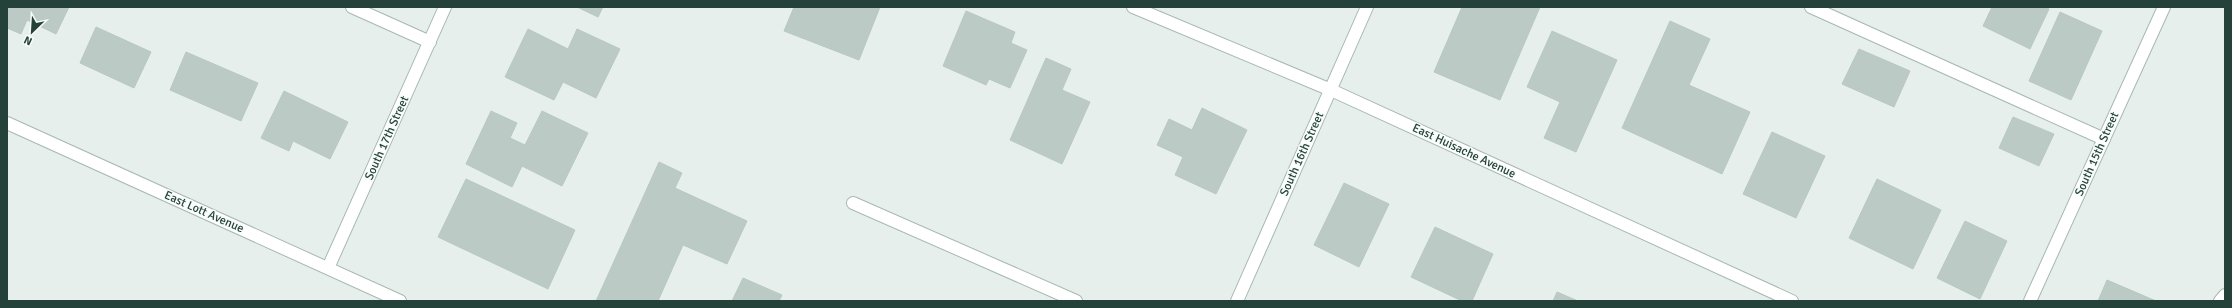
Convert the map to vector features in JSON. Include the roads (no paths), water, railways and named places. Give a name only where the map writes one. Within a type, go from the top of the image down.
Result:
[{"type":"street","points":[[352,7],[430,42]]},
{"type":"street","name":"South 17th Street","points":[[328,268],[445,7]]},
{"type":"street","name":"East Huisache Avenue","points":[[1133,7],[1331,90],[1792,301]]},
{"type":"street","name":"South 16th Street","points":[[1237,301],[1367,7]]},
{"type":"street","points":[[1811,7],[2104,139]]},
{"type":"street","name":"South 15th Street","points":[[2030,301],[2164,7]]},
{"type":"street","name":"East Lott Avenue","points":[[7,123],[400,301]]},
{"type":"street","points":[[853,203],[1076,301]]},
{"type":"street","points":[[2220,301],[2225,295]]}]
